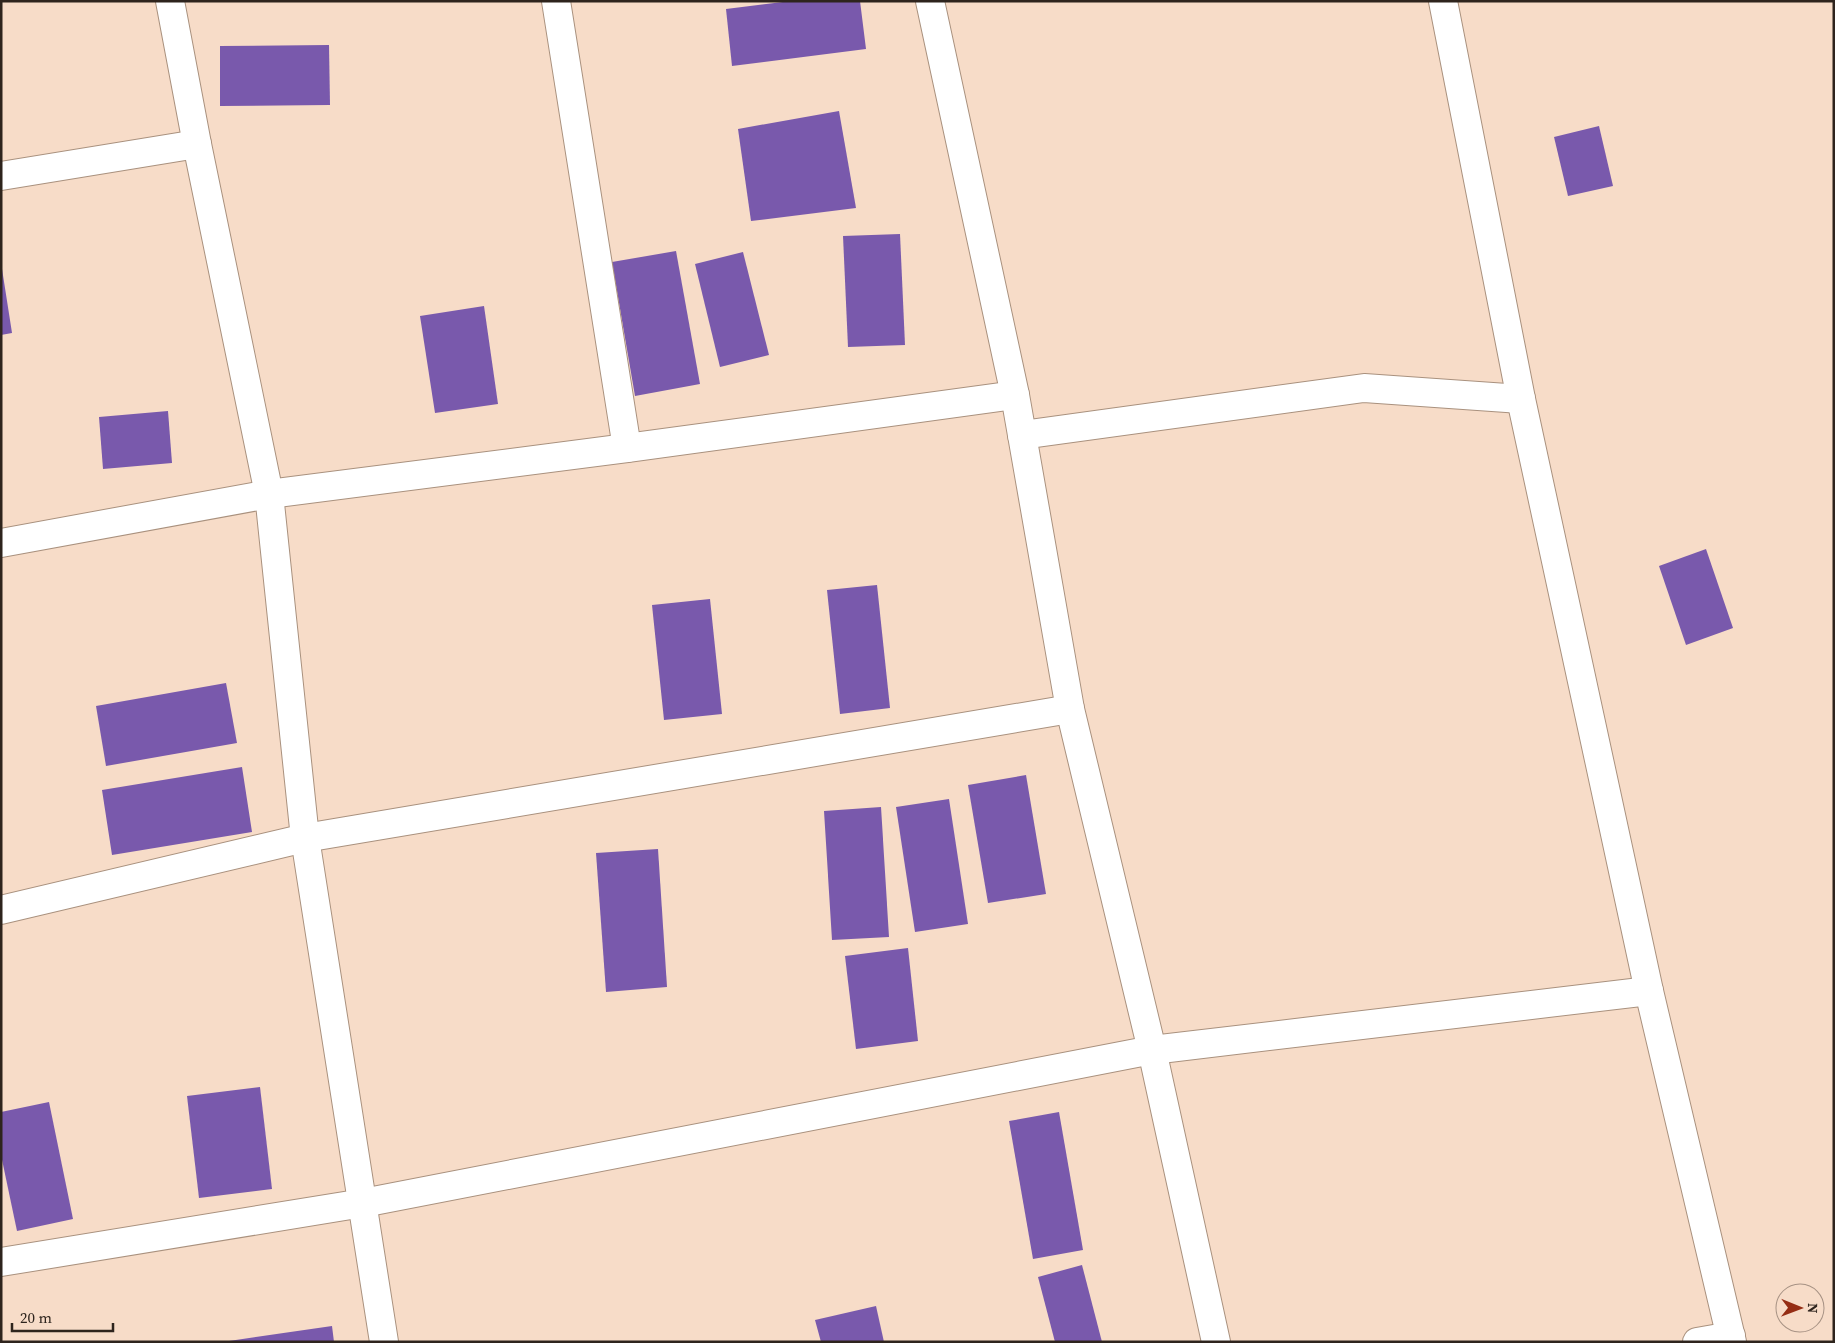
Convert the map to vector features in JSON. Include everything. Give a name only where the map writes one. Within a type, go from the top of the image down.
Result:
[{"type":"street","points":[[170,1],[197,144],[269,494],[305,838],[384,1342]]},
{"type":"street","points":[[556,1],[628,448]]},
{"type":"street","points":[[930,1],[1015,394],[1070,709],[1152,1050],[1216,1342]]},
{"type":"street","points":[[1444,1],[1521,399],[1649,991],[1731,1339],[1697,1342]]},
{"type":"street","points":[[1,176],[197,144]]},
{"type":"street","points":[[1022,435],[1364,388],[1521,399]]},
{"type":"street","points":[[1,543],[269,494],[628,448],[1015,394]]},
{"type":"street","points":[[1,910],[305,838],[1070,709]]},
{"type":"street","points":[[1,1262],[363,1203],[1152,1050],[1649,991]]},
{"type":"building","points":[[791,1],[860,1],[866,49],[732,66],[726,9]]},
{"type":"building","points":[[329,45],[330,105],[220,106],[220,46]]},
{"type":"building","points":[[839,111],[856,208],[751,221],[738,129]]},
{"type":"building","points":[[1599,126],[1613,186],[1568,196],[1554,137]]},
{"type":"building","points":[[900,234],[905,345],[848,347],[843,236]]},
{"type":"building","points":[[676,251],[700,384],[635,396],[612,262]]},
{"type":"building","points":[[743,252],[769,355],[720,367],[695,264]]},
{"type":"building","points":[[1,270],[12,333],[1,335]]},
{"type":"building","points":[[484,306],[498,404],[435,413],[420,316]]},
{"type":"building","points":[[168,411],[172,463],[103,469],[99,417]]},
{"type":"building","points":[[1706,549],[1733,628],[1686,645],[1659,566]]},
{"type":"building","points":[[877,585],[890,708],[840,714],[827,590]]},
{"type":"building","points":[[710,599],[722,714],[664,720],[652,605]]},
{"type":"building","points":[[226,683],[237,743],[106,766],[96,706]]},
{"type":"building","points":[[242,767],[252,832],[112,855],[102,790]]},
{"type":"building","points":[[1026,775],[1046,894],[988,903],[968,785]]},
{"type":"building","points":[[949,799],[968,924],[915,932],[896,807]]},
{"type":"building","points":[[881,807],[889,937],[832,940],[824,811]]},
{"type":"building","points":[[658,849],[667,987],[606,992],[596,853]]},
{"type":"building","points":[[908,948],[918,1041],[856,1049],[845,956]]},
{"type":"building","points":[[260,1087],[272,1189],[199,1198],[187,1096]]},
{"type":"building","points":[[49,1102],[73,1219],[17,1231],[1,1155],[1,1112]]},
{"type":"building","points":[[1059,1112],[1083,1250],[1033,1259],[1009,1121]]},
{"type":"building","points":[[1082,1265],[1102,1342],[1055,1342],[1038,1277]]},
{"type":"building","points":[[876,1306],[884,1342],[821,1342],[815,1320]]},
{"type":"building","points":[[332,1326],[334,1342],[229,1342],[229,1341]]}]
